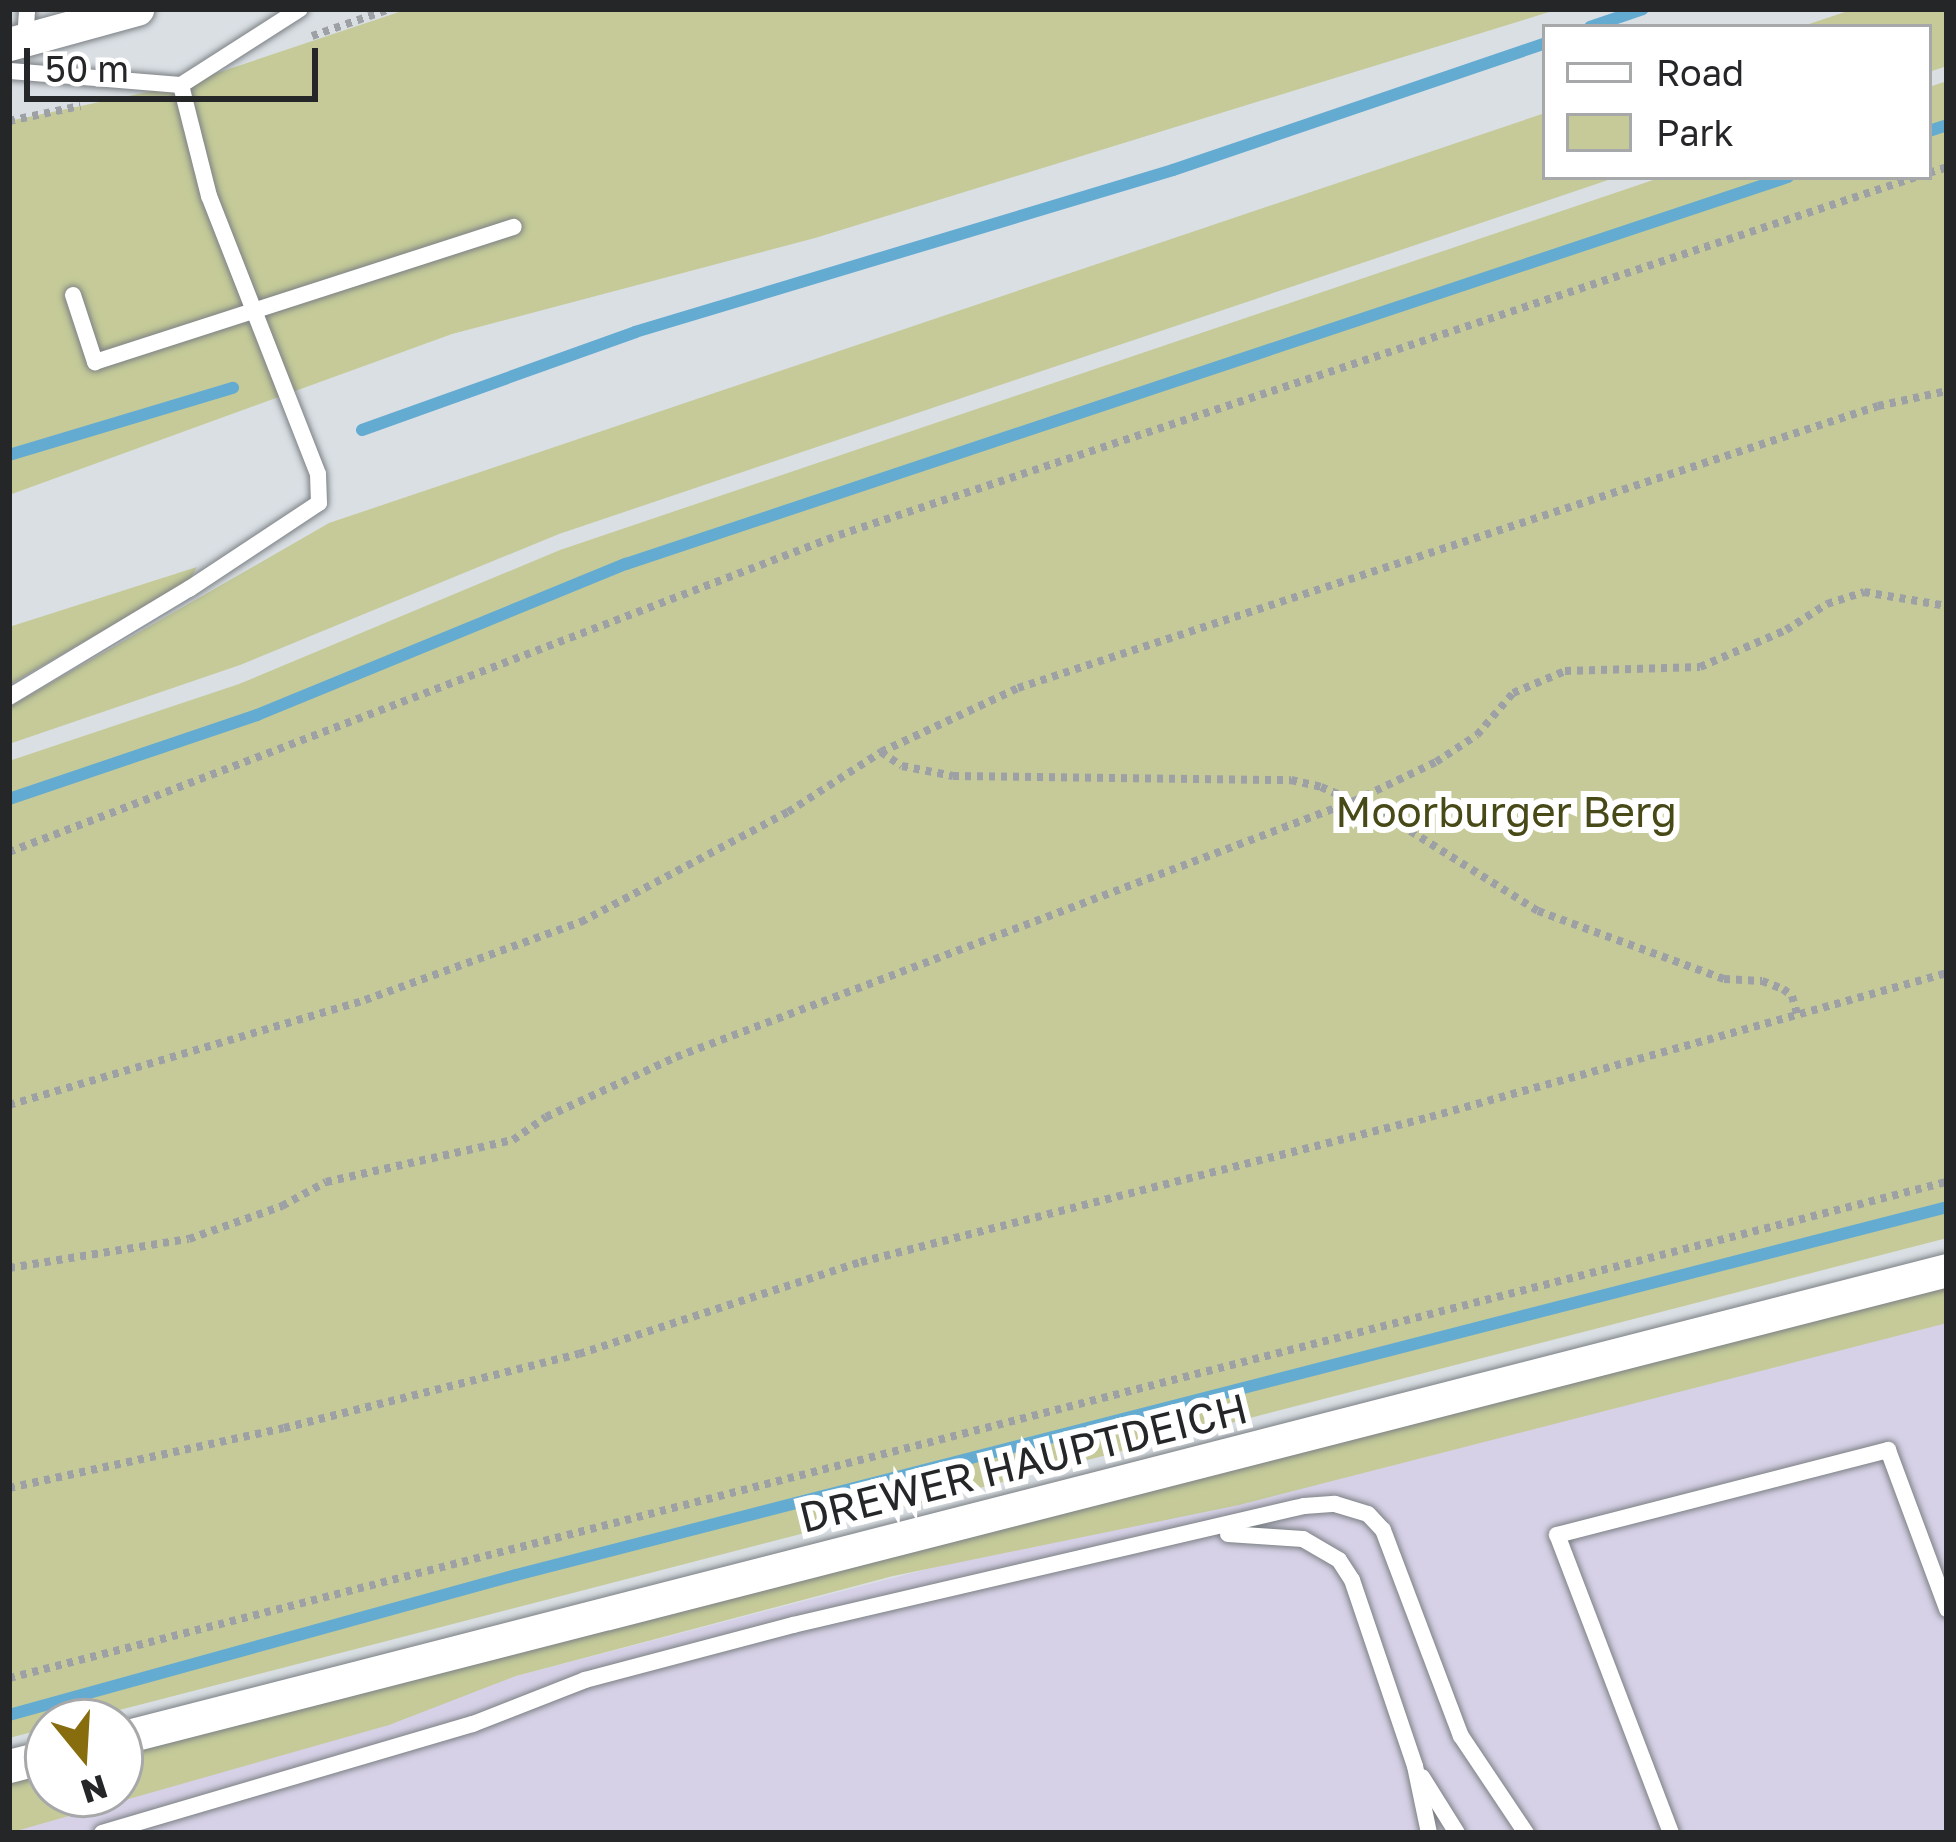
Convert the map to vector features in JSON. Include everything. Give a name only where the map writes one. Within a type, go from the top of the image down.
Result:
[{"type":"street","points":[[21,31],[137,9]]},
{"type":"street","name":"DREWER HAUPTDEICH","points":[[144,1732],[1947,1270]]},
{"type":"lane","points":[[9,71],[181,85],[300,9]]},
{"type":"lane","points":[[9,697],[189,590],[320,503],[318,474],[208,196],[181,85]]},
{"type":"lane","points":[[74,295],[95,362],[514,227]]},
{"type":"lane","points":[[1671,1833],[1557,1535],[1888,1450],[1947,1609]]},
{"type":"lane","points":[[102,1833],[472,1724],[585,1680],[793,1624],[1304,1506],[1335,1504],[1368,1514],[1392,1549],[1461,1736],[1526,1833]]},
{"type":"lane","points":[[1198,1534],[1303,1539],[1339,1560],[1365,1612],[1415,1766],[1429,1833]]},
{"type":"lane","points":[[1415,1766],[1457,1833]]},
{"type":"path","points":[[9,852],[839,536],[1907,180]]},
{"type":"path","points":[[9,1105],[365,1000],[528,944],[644,891],[788,812],[881,752],[953,716],[1096,662],[1878,406],[1947,391]]},
{"type":"path","points":[[9,1268],[189,1239],[282,1206],[326,1182],[513,1140],[546,1117],[676,1057],[1354,801],[1436,762],[1478,735],[1513,693],[1565,671],[1700,667],[1786,630],[1827,604],[1864,592],[1947,606]]},
{"type":"path","points":[[881,752],[924,773],[1291,780],[1380,812],[1538,911],[1724,979],[1762,981],[1792,995],[1798,1017]]},
{"type":"path","points":[[9,1488],[284,1428],[579,1354],[861,1262],[1281,1157],[1947,973]]},
{"type":"path","points":[[9,1678],[1947,1182]]},
{"type":"shaded area","points":[[1947,1304],[1947,1833],[9,1833],[52,1818],[144,1818],[144,1787],[516,1676]]},
{"type":"green space","points":[[408,9],[1559,9],[815,238],[452,334],[9,495],[9,121],[181,85]]},
{"type":"green space","points":[[1854,9],[1947,9],[1947,66],[1932,71],[1932,24],[1809,24]]},
{"type":"green space","name":"Moorburger Berg","points":[[1947,81],[1947,1238],[144,1704],[144,1698],[24,1698],[24,1734],[9,1738],[9,761],[239,684],[560,550],[1653,180],[1932,180],[1932,86]]},
{"type":"green space","points":[[1542,114],[1542,180],[1608,180],[559,534],[240,665],[9,744],[9,707],[329,523]]},
{"type":"green space","points":[[197,567],[190,580],[9,685],[9,627]]},
{"type":"green space","points":[[1947,1280],[1947,1323],[1239,1505],[893,1576],[516,1676],[389,1725],[144,1795],[144,1748]]},
{"type":"green space","points":[[24,1778],[24,1818],[62,1818],[9,1833],[9,1782]]},
{"type":"waterway","points":[[1599,24],[1643,9]]},
{"type":"waterway","points":[[362,430],[635,332],[1173,170],[1542,44]]},
{"type":"waterway","points":[[1932,130],[1947,125]]},
{"type":"waterway","points":[[9,799],[257,715],[626,564],[1779,180]]},
{"type":"waterway","points":[[9,455],[233,388]]},
{"type":"waterway","points":[[9,1715],[516,1575],[1947,1207]]}]
